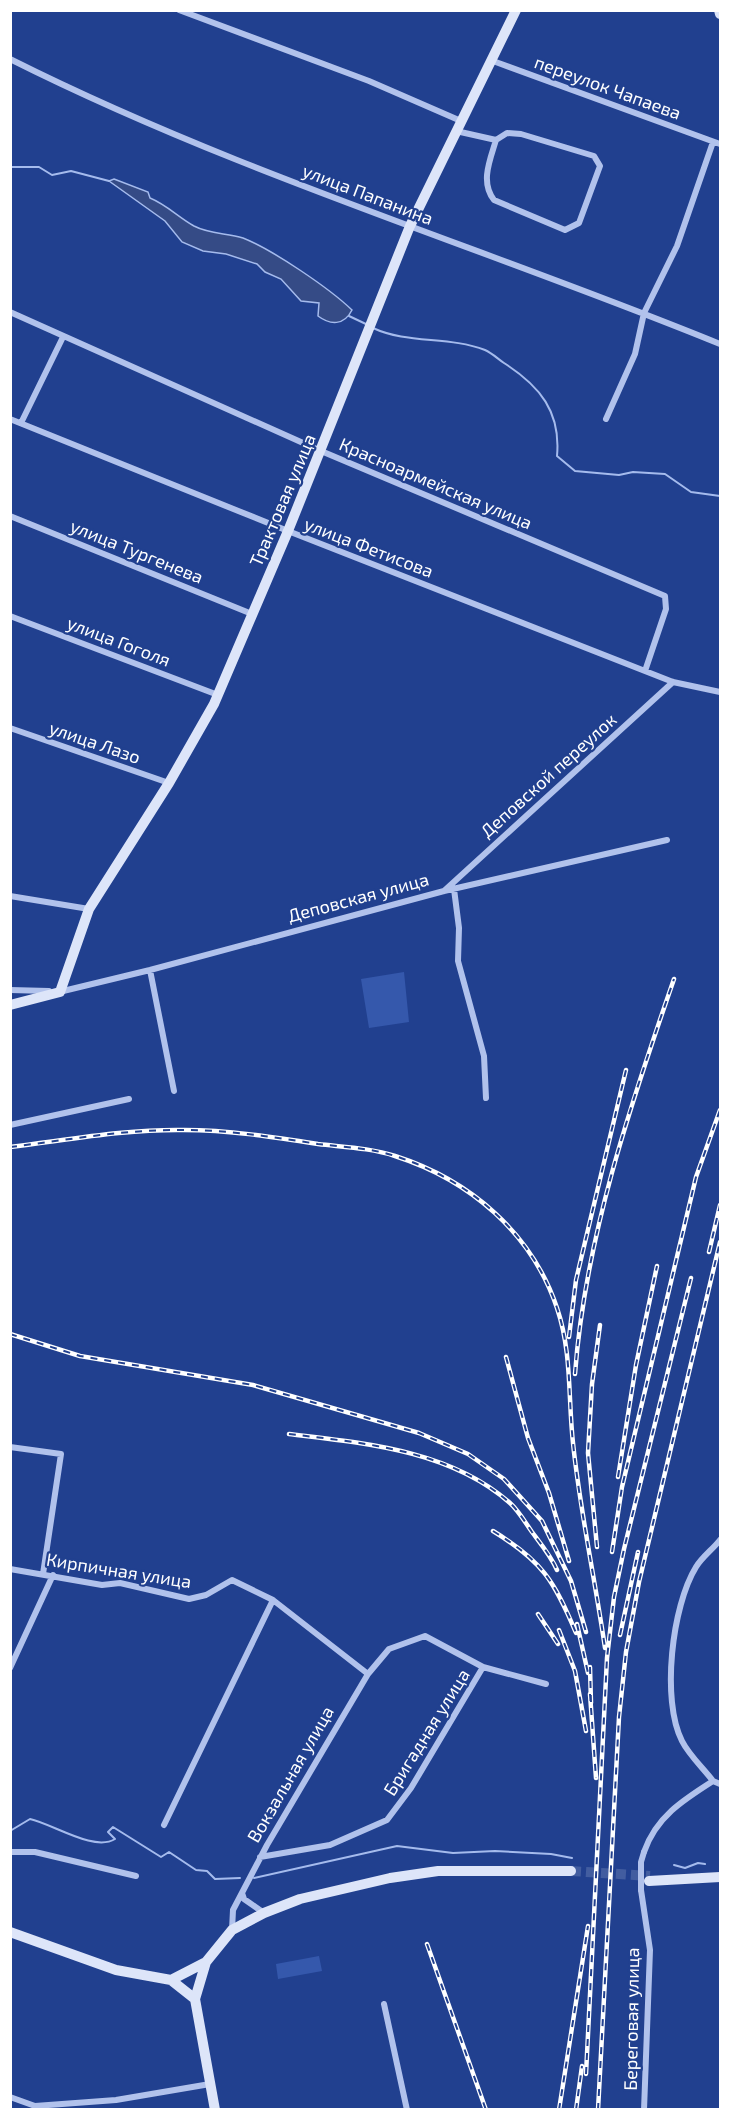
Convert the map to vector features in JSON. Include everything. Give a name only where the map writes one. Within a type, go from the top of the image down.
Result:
[{"type":"street","points":[[179,10],[369,81],[459,126],[496,140]]},
{"type":"street","name":"Трактовая улица","points":[[60,992],[89,909],[169,783],[218,695],[321,451],[410,226],[493,61],[516,10]]},
{"type":"street","name":"улица Папанина","points":[[10,59],[95,100],[410,226],[644,313],[720,344]]},
{"type":"street","name":"переулок Чапаева","points":[[493,61],[717,143]]},
{"type":"street","points":[[507,133],[521,134],[594,156],[600,166],[579,223],[565,230],[494,200],[488,192],[486,180],[496,140],[507,133]]},
{"type":"street","points":[[606,419],[635,354],[644,313],[677,246],[717,143]]},
{"type":"street","name":"Красноармейская улица","points":[[10,312],[321,451],[665,596],[666,609],[645,671]]},
{"type":"street","points":[[21,423],[63,337]]},
{"type":"street","name":"улица Фетисова","points":[[10,419],[672,682],[720,692]]},
{"type":"street","name":"улица Тургенева","points":[[10,516],[252,614]]},
{"type":"street","name":"улица Гоголя","points":[[10,616],[218,695]]},
{"type":"street","name":"Деповской переулок","points":[[444,891],[672,682]]},
{"type":"street","name":"улица Лазо","points":[[10,729],[169,783]]},
{"type":"street","name":"Деповская улица","points":[[10,1005],[444,891],[667,840]]},
{"type":"street","points":[[454,889],[459,928],[458,961],[484,1056],[486,1098]]},
{"type":"street","points":[[10,896],[89,909]]},
{"type":"street","points":[[150,970],[174,1091]]},
{"type":"street","name":"Деповская улица","points":[[10,990],[60,992]]},
{"type":"street","points":[[10,1125],[129,1099]]},
{"type":"street","points":[[10,1447],[61,1454],[43,1574]]},
{"type":"street","points":[[720,1540],[696,1567],[679,1611],[669,1678],[670,1706],[682,1741],[713,1781],[720,1784]]},
{"type":"street","name":"Кирпичная улица","points":[[10,1569],[102,1585],[114,1583],[134,1586],[189,1599],[206,1595],[232,1580],[273,1600],[368,1674]]},
{"type":"street","points":[[10,1668],[53,1575]]},
{"type":"street","points":[[164,1825],[273,1600]]},
{"type":"street","name":"Вокзальная улица","points":[[232,1929],[233,1911],[260,1857],[368,1674],[389,1649],[425,1636],[483,1667],[546,1684]]},
{"type":"street","name":"Бригадная улица","points":[[260,1857],[330,1845],[387,1820],[411,1788],[483,1667]]},
{"type":"street","name":"Береговая улица","points":[[644,2109],[650,1950],[641,1890],[641,1862],[658,1823],[681,1802],[713,1781]]},
{"type":"street","points":[[10,1852],[36,1852],[136,1876]]},
{"type":"street","points":[[215,2109],[195,1999],[206,1962],[232,1929],[264,1913],[338,1889],[390,1878],[438,1871],[511,1870],[571,1875]]},
{"type":"street","points":[[650,1879],[716,1877]]},
{"type":"street","points":[[242,1892],[244,1899],[264,1913]]},
{"type":"street","points":[[10,1932],[116,1970],[171,1980],[195,1999]]},
{"type":"street","points":[[171,1980],[206,1962]]},
{"type":"street","points":[[384,2004],[407,2109]]},
{"type":"street","points":[[10,2097],[35,2106],[116,2100],[210,2084]]},
{"type":"shaded area","points":[[114,179],[148,192],[150,198],[194,226],[206,231],[243,238],[269,251],[315,281],[352,310],[341,321],[327,321],[318,316],[319,303],[301,301],[281,279],[265,272],[257,264],[226,254],[203,251],[182,242],[165,221],[109,181]]},
{"type":"shaded area","points":[[404,972],[409,1022],[369,1028],[361,979]]},
{"type":"shaded area","points":[[319,1956],[322,1971],[278,1979],[276,1964]]},
{"type":"waterway","points":[[10,167],[39,167],[52,175],[71,171],[109,181]]},
{"type":"waterway","points":[[349,316],[368,325]]},
{"type":"waterway","points":[[373,328],[400,336],[471,346],[493,354],[528,381],[546,402],[555,426],[557,456],[575,471],[619,475],[633,472],[665,474],[691,492],[720,496]]},
{"type":"waterway","points":[[10,1831],[30,1819],[85,1840],[106,1842],[115,1839],[108,1832],[113,1827],[161,1857],[169,1852],[196,1870],[207,1871],[215,1879],[240,1878]]},
{"type":"waterway","points":[[254,1878],[397,1846],[453,1853],[495,1851],[551,1854],[572,1858]]},
{"type":"waterway","points":[[674,1865],[685,1868],[698,1863],[705,1864]]},
{"type":"tunnel","points":[[571,1871],[650,1876]]},
{"type":"railway","points":[[575,1374],[580,1323],[599,1223],[641,1075],[674,979]]},
{"type":"railway","points":[[569,1337],[576,1280],[626,1070]]},
{"type":"railway","points":[[612,1552],[622,1487],[696,1177],[720,1110]]},
{"type":"railway","points":[[10,1147],[119,1133],[201,1130],[357,1148],[386,1153],[422,1166],[473,1195],[495,1213],[515,1233],[532,1256],[546,1281],[562,1325],[576,1469],[605,1648]]},
{"type":"railway","points":[[709,1252],[720,1205]]},
{"type":"railway","points":[[598,2110],[619,1717],[626,1652],[639,1582],[720,1242]]},
{"type":"railway","points":[[618,1477],[636,1365],[657,1266]]},
{"type":"railway","points":[[586,2074],[607,1658],[614,1597],[691,1278]]},
{"type":"railway","points":[[597,1547],[588,1453],[592,1384],[600,1325]]},
{"type":"railway","points":[[10,1334],[80,1356],[253,1385],[419,1433],[468,1454],[504,1479],[542,1521],[571,1581],[586,1632]]},
{"type":"railway","points":[[506,1357],[528,1438],[549,1493],[569,1561]]},
{"type":"railway","points":[[289,1434],[347,1441],[405,1452],[461,1471],[486,1485],[513,1506],[546,1550],[557,1570]]},
{"type":"railway","points":[[493,1531],[524,1552],[545,1573],[561,1599],[576,1633]]},
{"type":"railway","points":[[620,1635],[638,1552]]},
{"type":"railway","points":[[538,1614],[558,1644]]},
{"type":"railway","points":[[577,1624],[588,1673]]},
{"type":"railway","points":[[559,1630],[575,1671],[586,1731]]},
{"type":"railway","points":[[590,1667],[591,1703]]},
{"type":"railway","points":[[590,1694],[596,1778]]},
{"type":"railway","points":[[559,2110],[588,1926]]},
{"type":"railway","points":[[427,1944],[486,2110]]},
{"type":"railway","points":[[576,2110],[582,2066]]}]
